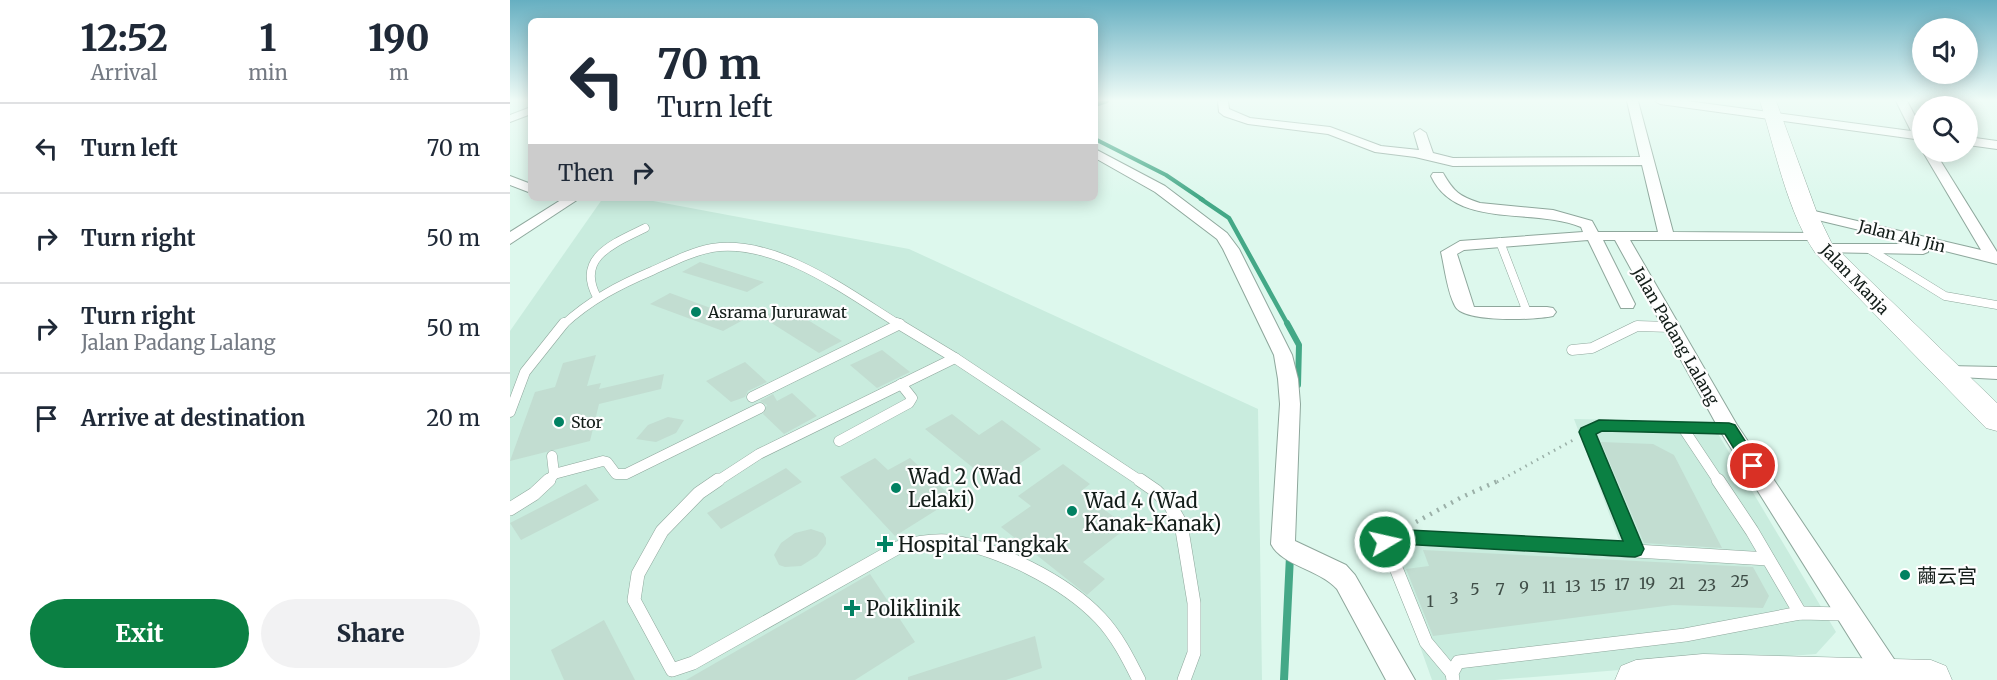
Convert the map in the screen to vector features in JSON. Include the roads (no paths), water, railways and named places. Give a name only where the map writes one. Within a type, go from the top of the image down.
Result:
[{"type":"street","points":[[1335,133],[1379,149],[1463,162],[1647,161]]},
{"type":"street","points":[[1420,133],[1427,155]]},
{"type":"street","points":[[1640,133],[1667,236]]},
{"type":"street","name":"Jalan Manja","points":[[1778,133],[1806,213],[1820,243],[1997,421]]},
{"type":"street","points":[[1895,133],[1912,136]]},
{"type":"street","points":[[1978,142],[1997,145]]},
{"type":"street","points":[[1098,155],[1160,189],[1222,236],[1231,249],[1283,355],[1288,379],[1290,404],[1281,539],[1298,553],[1337,572],[1346,582],[1401,680]]},
{"type":"street","points":[[1935,162],[1995,259]]},
{"type":"street","points":[[1438,177],[1445,190],[1458,199],[1496,209],[1567,216],[1587,224],[1627,304]]},
{"type":"street","points":[[510,180],[528,188]]},
{"type":"street","points":[[510,239],[563,201]]},
{"type":"street","name":"Jalan Ah Jin","points":[[1806,213],[1995,259]]},
{"type":"street","points":[[1547,312],[1473,313],[1463,306],[1449,252],[1460,246],[1593,235],[1820,243],[1869,249],[1952,248]]},
{"type":"street","name":"Jalan Padang Lalang","points":[[1619,235],[1729,429],[1850,614],[1911,679]]},
{"type":"street","points":[[1947,372],[1997,373]]},
{"type":"street","points":[[1636,680],[1703,673],[1911,679]]},
{"type":"lane","points":[[597,297],[588,283],[590,268],[606,248],[645,228]]},
{"type":"lane","points":[[1500,242],[1527,312]]},
{"type":"lane","points":[[510,412],[525,372],[560,328],[582,307],[597,297],[692,254],[714,248],[751,249],[803,266],[955,358],[1156,491],[1170,505],[1181,525],[1194,603],[1194,652],[1184,680]]},
{"type":"lane","points":[[1869,249],[1945,296],[1997,306]]},
{"type":"lane","points":[[752,397],[900,324]]},
{"type":"lane","points":[[1572,350],[1592,348],[1637,326],[1670,327]]},
{"type":"lane","points":[[955,358],[759,454],[699,493],[662,531],[638,574],[634,600],[672,670],[693,663],[907,543],[944,540],[965,543],[1032,569],[1094,612],[1125,652],[1139,680]]},
{"type":"lane","points":[[839,441],[909,403],[911,395],[901,384]]},
{"type":"lane","points":[[510,509],[535,494],[554,474],[603,461],[607,462],[616,474],[626,474],[760,408]]},
{"type":"lane","points":[[1635,549],[1587,432],[1599,425],[1729,429]]},
{"type":"lane","points":[[1683,428],[1768,559],[1800,613]]},
{"type":"lane","points":[[552,456],[554,474]]},
{"type":"lane","points":[[1452,677],[1426,642],[1385,542],[1389,537],[1635,549],[1768,559]]},
{"type":"lane","points":[[1452,677],[1458,662],[1685,635],[1800,613],[1850,614]]},
{"type":"waterway","points":[[1098,141],[1166,175],[1203,200]]},
{"type":"waterway","points":[[1201,199],[1229,218],[1288,325]]},
{"type":"waterway","points":[[1287,323],[1299,345],[1298,385]]},
{"type":"waterway","points":[[1284,680],[1290,556]]},
{"type":"place","name":"Asrama Jururawat","points":[[696,312]]},
{"type":"place","name":"Stor","points":[[559,422]]},
{"type":"place","name":"Wad 2 (Wad Lelaki)","points":[[896,488]]},
{"type":"place","name":"Wad 4 (Wad Kanak-Kanak)","points":[[1072,511]]},
{"type":"place","name":"Hospital Tangkak","points":[[885,544]]},
{"type":"place","name":"繭云宫","points":[[1905,575]]},
{"type":"place","name":"Poliklinik","points":[[852,608]]}]
